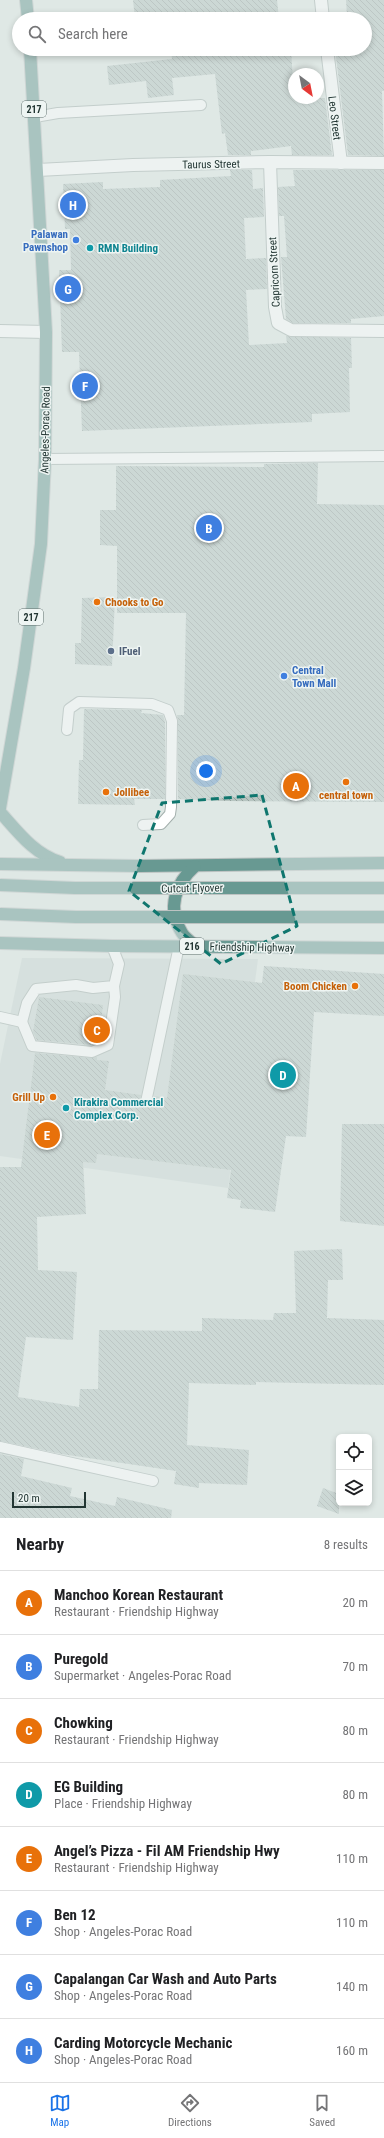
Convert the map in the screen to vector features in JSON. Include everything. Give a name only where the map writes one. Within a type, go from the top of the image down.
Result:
[{"type":"main road","points":[[26,0],[27,12]]},
{"type":"main road","name":"Angeles-Porac Road","points":[[0,808],[24,668],[41,544],[45,459],[46,332],[30,56]]},
{"type":"main road","points":[[0,812],[33,848],[49,859],[67,864]]},
{"type":"main road","points":[[0,864],[195,866],[384,863]]},
{"type":"main road","points":[[195,866],[183,877],[178,886],[175,904],[178,923],[182,933],[196,946]]},
{"type":"main road","name":"Cutcut Flyover","points":[[0,885],[83,888],[384,888]]},
{"type":"main road","points":[[0,914],[76,917],[384,917]]},
{"type":"main road","name":"Friendship Highway","points":[[0,943],[112,946],[384,948]]},
{"type":"street","points":[[321,0],[322,12]]},
{"type":"street","name":"Leo Street","points":[[328,56],[341,164]]},
{"type":"street","name":"Taurus Street","points":[[38,170],[133,165],[270,162],[341,164],[384,163]]},
{"type":"street","name":"Capricorn Street","points":[[270,162],[275,307],[278,323],[291,330],[384,331]]},
{"type":"street","points":[[0,331],[46,332]]},
{"type":"lane","points":[[34,117],[58,113],[201,105]]},
{"type":"lane","points":[[45,459],[384,456]]},
{"type":"lane","points":[[67,730],[69,710],[79,702],[152,704],[168,710],[172,721],[170,814],[161,824],[143,825]]},
{"type":"lane","points":[[112,946],[119,964],[114,986],[115,997],[108,1045],[97,1051],[32,1046],[22,1022],[27,1003],[36,989],[76,985],[93,988],[114,986]]},
{"type":"lane","points":[[146,1102],[179,946]]},
{"type":"lane","points":[[0,1017],[22,1022]]},
{"type":"lane","points":[[0,1447],[152,1481]]},
{"type":"highlighted area","points":[[262,795],[297,926],[221,964],[129,891],[162,803]]},
{"type":"shaded area","points":[[22,958],[258,959],[228,1188],[0,1156],[0,1064]]},
{"type":"building","points":[[133,0],[277,0],[278,12],[134,12]]},
{"type":"building","points":[[346,0],[384,0],[384,91],[382,91],[384,156],[348,155],[336,56],[372,56],[372,12],[347,12]]},
{"type":"building","points":[[172,56],[291,56],[292,68],[288,68],[288,104],[324,104],[325,98],[332,155],[292,155],[291,146],[251,151],[251,155],[228,155],[225,133],[222,134],[215,74],[172,78],[174,95],[148,98],[146,81],[109,85],[107,66],[172,59]]},
{"type":"building","points":[[230,170],[252,170],[253,189],[263,188],[264,217],[244,218],[246,259],[266,258],[267,289],[246,290],[249,345],[287,343],[286,336],[351,338],[352,368],[349,368],[350,412],[312,414],[312,422],[82,431],[79,352],[62,352],[59,270],[71,270],[70,229],[65,229],[63,184],[103,182],[103,189],[160,187],[160,180],[231,176]]},
{"type":"building","points":[[293,170],[384,170],[384,316],[351,319],[351,323],[293,323],[286,319],[281,257],[287,257],[284,216],[279,216],[278,187],[295,186]]},
{"type":"building","name":"Central Town Mall","points":[[318,463],[317,504],[384,505],[384,802],[226,801],[178,799],[177,715],[184,715],[186,613],[117,613],[117,546],[100,545],[100,510],[116,510],[116,466],[264,467],[264,464]]},
{"type":"building","points":[[115,597],[112,666],[75,664],[75,643],[81,643],[82,598]]},
{"type":"building","points":[[84,709],[142,710],[141,713],[163,715],[165,722],[165,799],[134,799],[135,805],[78,804],[79,760],[83,760]]},
{"type":"building","points":[[264,966],[384,974],[384,1016],[314,1012],[306,1137],[286,1136],[275,1212],[240,1208],[241,1200],[227,1198],[231,1170],[97,1154],[96,1163],[83,1162],[86,1214],[37,1217],[38,1270],[77,1272],[73,1340],[26,1337],[18,1397],[79,1407],[80,1389],[98,1389],[99,1330],[202,1331],[202,1318],[273,1320],[274,1313],[296,1313],[294,1251],[342,1249],[343,1280],[328,1280],[327,1318],[384,1320],[384,1385],[256,1382],[256,1385],[189,1383],[187,1445],[249,1450],[247,1485],[199,1483],[199,1488],[174,1484],[176,1471],[61,1454],[0,1441],[0,1167],[21,1167],[35,1053],[91,1058],[97,1057],[97,1060],[109,1061],[105,1090],[141,1095],[140,1104],[144,1108],[148,1108],[152,1104],[154,1096],[167,1098],[183,974],[262,983]]},
{"type":"building","points":[[39,997],[103,1005],[99,1042],[91,1045],[37,1040],[33,1032]]},
{"type":"building","points":[[342,1124],[384,1124],[384,1226],[340,1221]]},
{"type":"building","points":[[0,1454],[24,1459],[21,1476],[72,1488],[70,1496],[115,1506],[117,1497],[172,1510],[171,1518],[0,1518]]},
{"type":"building","points":[[323,1488],[336,1493],[336,1506],[339,1506],[339,1514],[317,1506]]},
{"type":"place","name":"Carding Motorcycle Mechanic","points":[[73,205]]},
{"type":"place","name":"Palawan Pawnshop","points":[[76,240]]},
{"type":"place","name":"RMN Building","points":[[90,248]]},
{"type":"place","name":"Capalangan Car Wash and Auto Parts","points":[[68,289]]},
{"type":"place","name":"Ben 12","points":[[85,386]]},
{"type":"place","name":"Puregold","points":[[209,528]]},
{"type":"place","name":"Chooks to Go","points":[[97,602]]},
{"type":"place","name":"IFuel","points":[[111,651]]},
{"type":"place","name":"Central Town Mall","points":[[284,676]]},
{"type":"place","name":"central town","points":[[346,782]]},
{"type":"place","name":"Manchoo Korean Restaurant","points":[[296,786]]},
{"type":"place","name":"Jollibee","points":[[106,792]]},
{"type":"place","name":"Boom Chicken","points":[[355,986]]},
{"type":"place","name":"Chowking","points":[[97,1030]]},
{"type":"place","name":"EG Building","points":[[283,1075]]},
{"type":"place","name":"Grill Up","points":[[53,1097]]},
{"type":"place","name":"Kirakira Commercial Complex Corp.","points":[[66,1108]]},
{"type":"place","name":"Angel’s Pizza - Fil AM Friendship Hwy","points":[[47,1135]]}]
